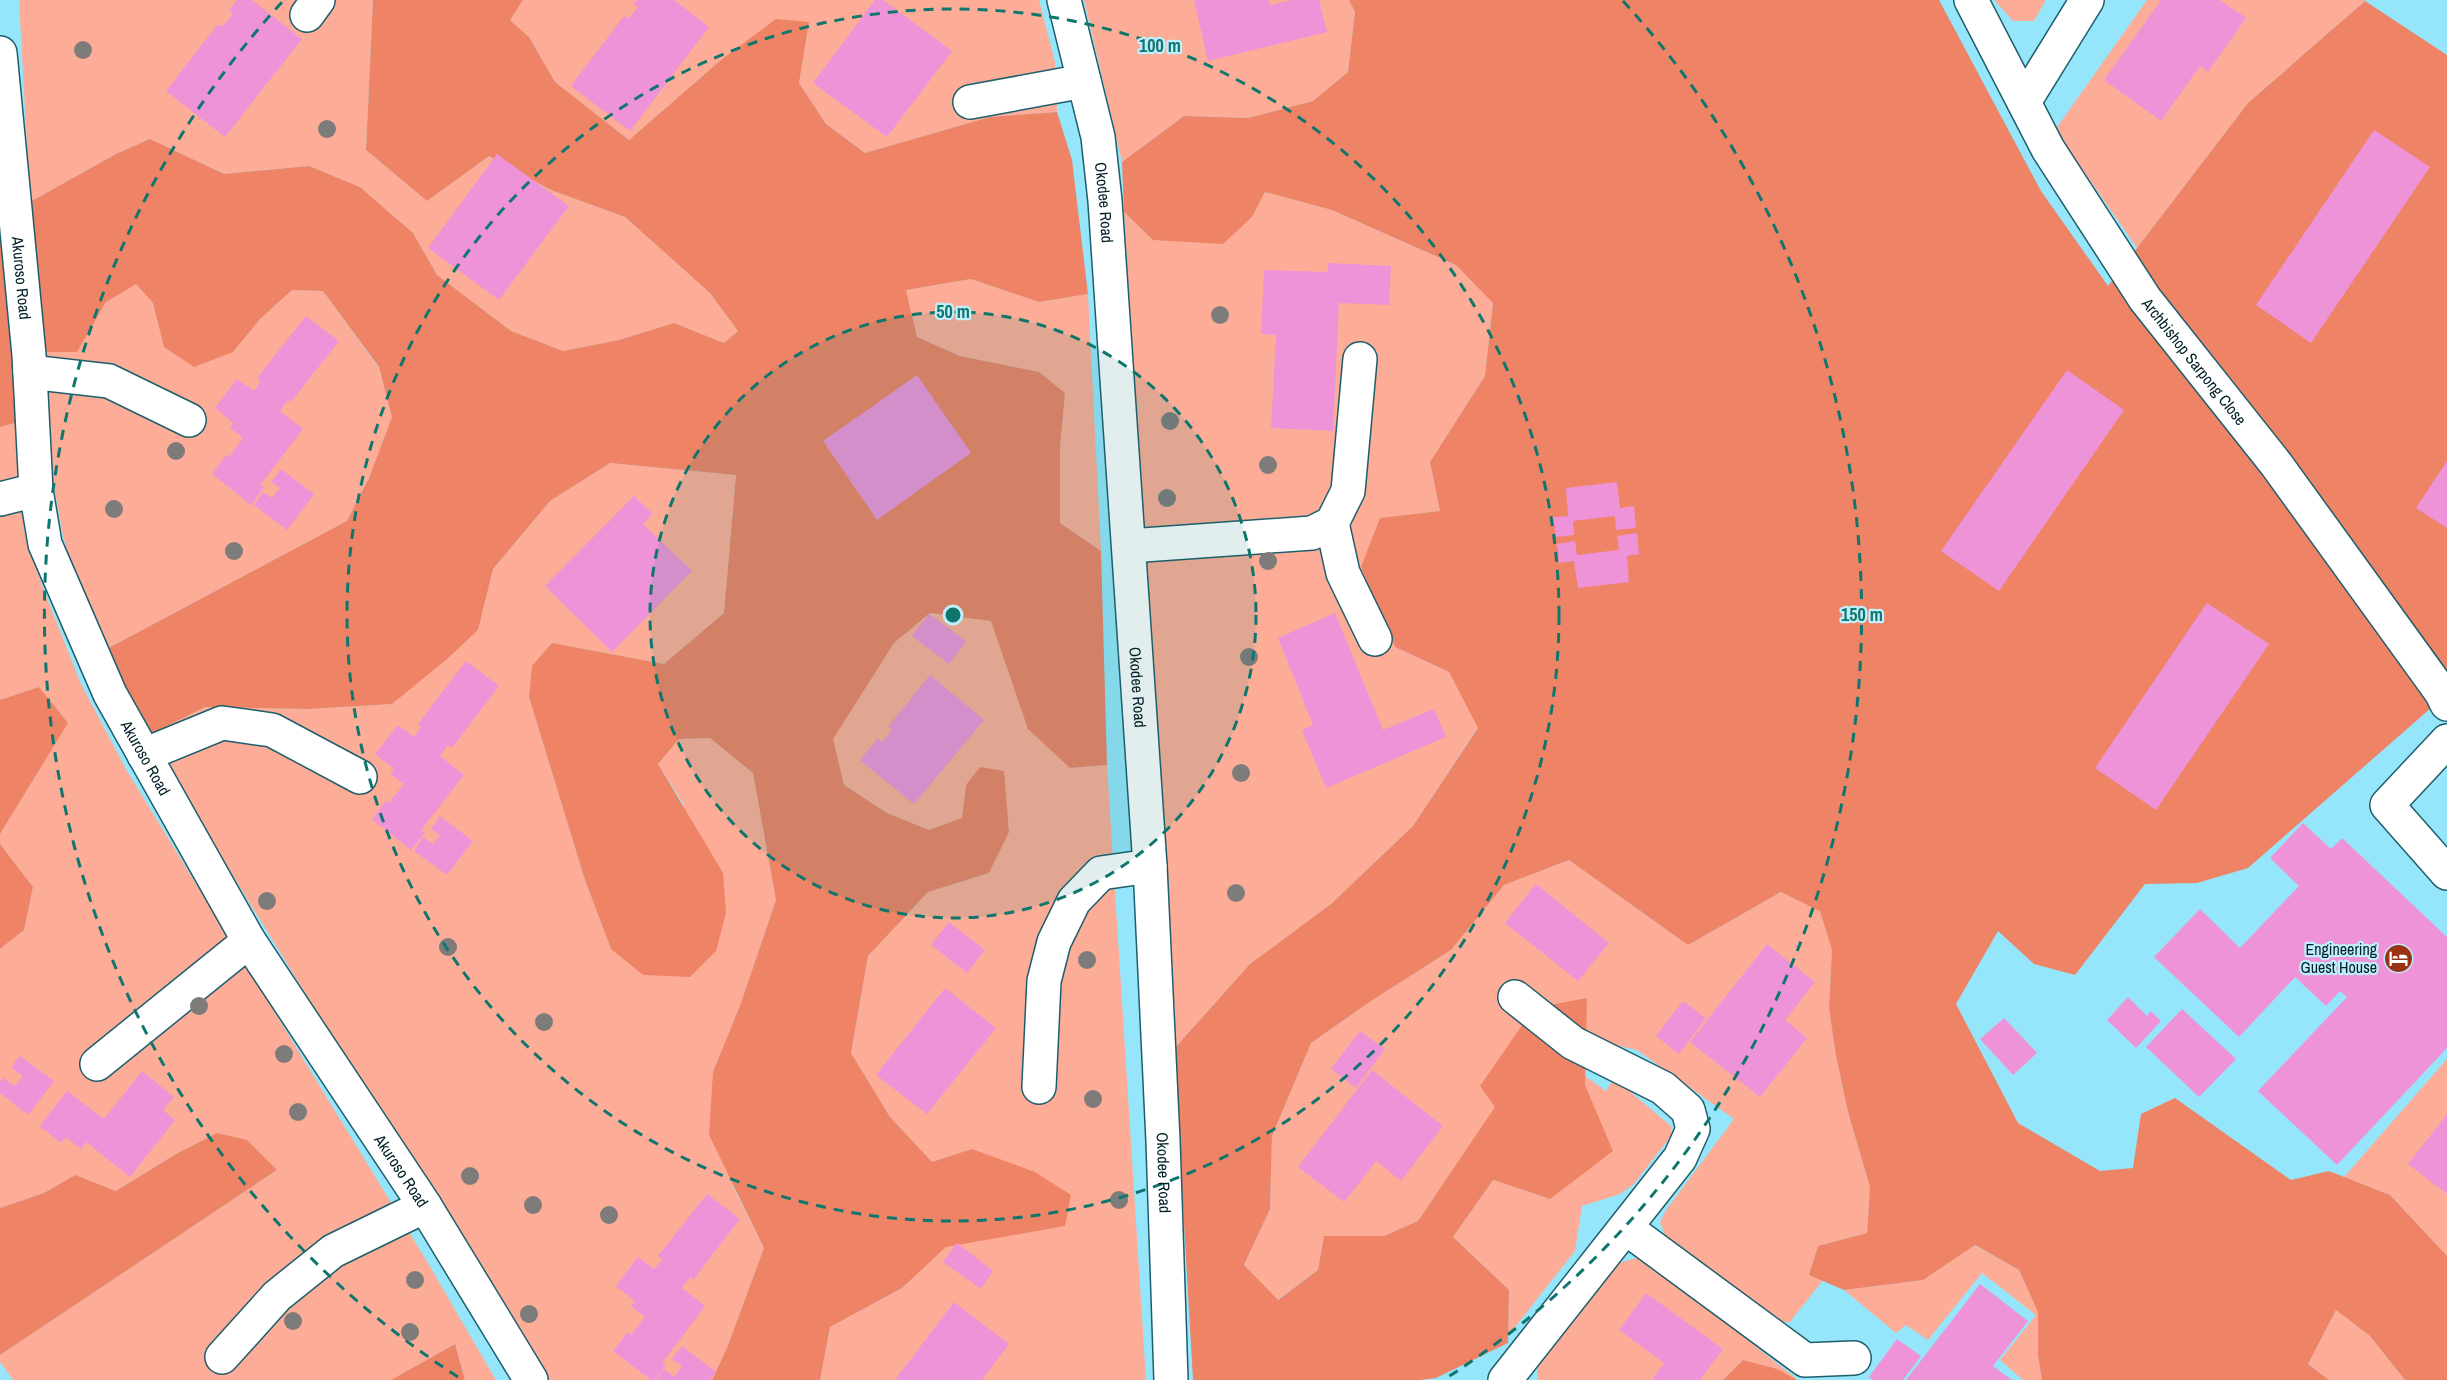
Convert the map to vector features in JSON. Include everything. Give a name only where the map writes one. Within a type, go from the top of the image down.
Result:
[{"type":"street","name":"Okodee Road","points":[[1064,0],[1098,137],[1105,201],[1150,866],[1171,1380]]},
{"type":"street","name":"Archbishop Sarpong Close","points":[[1971,0],[2048,149],[2145,299],[2276,464],[2441,692],[2447,704]]},
{"type":"street","points":[[2024,102],[2087,0]]},
{"type":"street","name":"Akuroso Road","points":[[0,53],[6,171],[30,372],[36,490],[45,544],[110,694],[249,941],[425,1206],[531,1380]]},
{"type":"street","points":[[970,102],[1084,81]]},
{"type":"street","points":[[1129,546],[1312,533],[1332,523],[1348,491],[1360,359]]},
{"type":"street","points":[[30,372],[109,381],[189,420]]},
{"type":"street","points":[[0,499],[36,490]]},
{"type":"street","points":[[1332,523],[1343,573],[1375,639]]},
{"type":"street","points":[[144,755],[222,723],[272,730],[360,777]]},
{"type":"street","points":[[2447,741],[2386,805],[2447,873]]},
{"type":"street","points":[[1039,1087],[1044,981],[1054,942],[1074,901],[1101,873],[1150,866]]},
{"type":"street","points":[[98,1064],[249,941]]},
{"type":"street","points":[[1505,1380],[1680,1158],[1694,1129],[1688,1110],[1663,1088],[1573,1043],[1515,997]]},
{"type":"street","points":[[222,1357],[276,1296],[333,1251],[425,1206]]},
{"type":"street","points":[[1626,1228],[1805,1360],[1854,1358]]},
{"type":"shaded area","points":[[19,0],[373,0],[366,150],[427,201],[489,156],[551,190],[625,217],[710,293],[738,331],[724,343],[674,323],[619,340],[563,351],[511,331],[437,275],[413,233],[360,187],[309,166],[224,174],[150,139],[116,154],[30,202]]},
{"type":"shaded area","points":[[373,0],[523,0],[510,20],[529,37],[555,82],[629,140],[721,60],[776,19],[809,22],[799,83],[826,124],[865,153],[990,117],[1057,112],[1072,160],[1088,294],[1039,302],[971,279],[906,290],[917,337],[960,356],[1039,372],[1065,393],[1060,447],[1060,523],[1101,551],[1107,765],[1070,768],[1028,729],[991,621],[930,613],[894,643],[833,739],[844,785],[887,813],[929,830],[962,818],[966,785],[980,767],[1004,771],[1009,832],[989,873],[928,892],[868,956],[851,1053],[890,1117],[932,1162],[972,1149],[1035,1172],[1071,1195],[1065,1226],[946,1247],[902,1288],[830,1327],[820,1380],[712,1380],[727,1348],[764,1248],[709,1135],[713,1072],[741,1003],[776,900],[753,773],[710,738],[679,739],[658,764],[723,873],[726,913],[716,951],[690,977],[643,975],[611,949],[585,880],[529,697],[532,666],[552,643],[664,664],[724,613],[736,475],[610,463],[550,501],[493,569],[478,630],[392,704],[309,709],[205,707],[147,736],[103,651],[347,521],[369,478],[392,417],[379,367],[323,291],[292,290],[260,319],[233,352],[194,367],[164,347],[153,303],[136,284],[106,302],[77,352],[44,352],[30,202],[116,154],[150,139],[224,174],[309,166],[360,187],[413,233],[437,275],[511,331],[563,351],[619,340],[674,323],[724,343],[738,331],[710,293],[625,217],[551,190],[489,156],[427,201],[366,150]]},
{"type":"shaded area","points":[[523,0],[1039,0],[1055,62],[1057,112],[990,117],[865,153],[826,124],[799,83],[809,22],[721,60],[629,140],[555,82],[529,37],[510,20]]},
{"type":"shaded area","points":[[1084,0],[1349,0],[1355,12],[1348,72],[1313,101],[1248,118],[1184,116],[1122,162]]},
{"type":"shaded area","points":[[1349,0],[1939,0],[2041,191],[2108,286],[2248,103],[2365,1],[2447,55],[2447,694],[2248,868],[2197,883],[2145,884],[2075,975],[2034,964],[1998,931],[1956,1004],[2018,1123],[2100,1171],[2133,1168],[2141,1114],[2175,1098],[2291,1180],[2329,1171],[2390,1195],[2447,1256],[2447,1380],[2405,1380],[2370,1336],[2336,1310],[2308,1364],[2329,1380],[2042,1380],[2038,1356],[2038,1312],[2019,1270],[1975,1245],[1923,1280],[1844,1290],[1809,1275],[1818,1246],[1867,1233],[1870,1187],[1848,1112],[1836,1056],[1829,1008],[1832,950],[1820,911],[1781,892],[1688,945],[1569,860],[1504,885],[1451,950],[1311,1043],[1272,1136],[1270,1209],[1244,1265],[1278,1300],[1318,1270],[1324,1236],[1384,1236],[1418,1221],[1495,1107],[1480,1086],[1534,1008],[1587,998],[1585,1085],[1613,1151],[1550,1199],[1493,1180],[1453,1237],[1509,1290],[1508,1343],[1436,1378],[1420,1380],[1193,1380],[1174,1049],[1250,964],[1331,904],[1413,826],[1478,728],[1449,672],[1395,647],[1361,567],[1380,518],[1440,511],[1430,462],[1485,376],[1493,303],[1456,265],[1332,210],[1265,192],[1252,217],[1223,244],[1153,240],[1124,212],[1122,162],[1184,116],[1248,118],[1313,101],[1348,72],[1355,12]]},
{"type":"shaded area","points":[[1994,0],[2046,0],[2034,21],[2013,21]]},
{"type":"shaded area","points":[[2147,0],[2366,0],[2248,103],[2137,248],[2055,130]]},
{"type":"shaded area","points":[[1265,192],[1332,210],[1456,265],[1493,302],[1485,376],[1430,462],[1440,511],[1380,518],[1395,647],[1449,672],[1478,727],[1413,826],[1331,904],[1250,964],[1174,1049],[1124,212],[1153,240],[1252,217]]},
{"type":"shaded area","points":[[0,230],[12,299],[22,421],[0,427]]},
{"type":"shaded area","points":[[971,279],[1039,302],[1088,294],[1101,551],[1060,523],[1060,447],[1065,393],[1039,372],[960,356],[917,337],[906,290]]},
{"type":"shaded area","points":[[136,283],[153,303],[164,346],[233,352],[260,319],[292,290],[323,291],[379,368],[392,417],[369,478],[347,521],[103,651],[77,585],[63,536],[47,447],[44,352],[77,351],[106,302]]},
{"type":"shaded area","points":[[22,421],[19,477],[24,530],[41,583],[81,684],[127,771],[425,1258],[496,1380],[465,1380],[455,1344],[391,1380],[13,1380],[0,1362],[0,1355],[277,1170],[217,1133],[176,1154],[116,1191],[75,1175],[44,1193],[0,1208],[0,949],[24,930],[33,887],[0,844],[0,834],[68,723],[39,687],[0,700],[0,427]]},
{"type":"shaded area","points":[[610,463],[736,475],[724,613],[664,664],[552,643],[529,697],[585,880],[611,949],[684,805],[658,764],[679,739],[710,738],[753,773],[776,900],[741,1003],[713,1072],[734,1188],[764,1248],[727,1348],[712,1380],[543,1380],[147,736],[205,707],[309,709],[392,704],[478,630],[493,569],[550,501]]},
{"type":"shaded area","points":[[930,613],[992,621],[1010,671],[1070,768],[1107,765],[1146,1380],[820,1380],[830,1327],[902,1288],[946,1246],[1065,1226],[972,1149],[932,1162],[890,1117],[851,1053],[868,956],[928,892],[989,873],[1009,831],[1003,771],[966,785],[962,819],[929,830],[887,813],[844,785],[832,739],[894,643]]},
{"type":"shaded area","points":[[39,687],[68,723],[0,834],[0,700]]},
{"type":"shaded area","points":[[0,844],[33,887],[24,930],[0,949]]},
{"type":"shaded area","points":[[1569,860],[1688,945],[1781,892],[1820,910],[1832,950],[1829,1008],[1836,1056],[1848,1112],[1870,1187],[1867,1233],[1818,1246],[1809,1275],[1823,1280],[1790,1322],[1780,1322],[1665,1235],[1660,1222],[1666,1210],[1734,1119],[1637,1050],[1585,1038],[1587,998],[1496,1107],[1418,1221],[1384,1236],[1324,1236],[1318,1270],[1277,1300],[1244,1265],[1270,1209],[1272,1136],[1311,1043],[1451,950],[1504,885]]},
{"type":"shaded area","points":[[2447,1059],[2447,1256],[2390,1195],[2344,1177]]},
{"type":"shaded area","points":[[1585,1076],[1606,1091],[1614,1078],[1671,1126],[1671,1136],[1634,1184],[1620,1194],[1582,1206],[1575,1251],[1508,1336],[1509,1290],[1453,1237],[1493,1180],[1550,1199],[1585,1085]]},
{"type":"shaded area","points":[[217,1133],[247,1140],[277,1170],[0,1355],[0,1208],[44,1193],[75,1175],[116,1191],[176,1154]]},
{"type":"shaded area","points":[[1974,1245],[2019,1270],[2038,1312],[2038,1356],[2042,1380],[2023,1380],[2000,1360],[2036,1315],[1982,1273],[1928,1340],[1906,1325],[1896,1333],[1844,1290],[1923,1280]]},
{"type":"shaded area","points":[[1636,1258],[1651,1263],[1798,1380],[1743,1360],[1723,1380],[1539,1380],[1537,1378],[1538,1365],[1606,1273],[1619,1263]]},
{"type":"shaded area","points":[[2336,1310],[2370,1336],[2405,1380],[2329,1380],[2308,1364]]},
{"type":"shaded area","points":[[455,1344],[465,1380],[391,1380]]},
{"type":"shaded area","points":[[1743,1360],[1777,1369],[1797,1380],[1723,1380]]},
{"type":"building","points":[[237,0],[252,0],[302,39],[225,137],[166,91],[218,24],[222,27],[233,14],[229,11]]},
{"type":"building","points":[[637,0],[674,0],[709,27],[630,131],[571,86],[624,16],[628,19],[638,7],[633,4]]},
{"type":"building","points":[[875,0],[883,0],[952,51],[887,137],[813,83]]},
{"type":"building","points":[[1194,0],[1269,0],[1270,5],[1292,0],[1319,0],[1327,32],[1208,61]]},
{"type":"building","points":[[2161,0],[2220,0],[2246,18],[2208,72],[2200,66],[2161,121],[2104,80]]},
{"type":"building","points":[[2374,130],[2430,167],[2311,343],[2256,305]]},
{"type":"building","points":[[497,154],[569,206],[499,300],[428,248]]},
{"type":"building","points":[[1328,263],[1391,266],[1389,305],[1339,303],[1333,431],[1271,428],[1276,335],[1261,334],[1264,270],[1328,272]]},
{"type":"building","points":[[306,316],[339,341],[291,402],[288,400],[280,411],[303,429],[260,485],[264,487],[251,505],[212,474],[243,438],[230,428],[233,423],[215,408],[237,379],[254,391],[261,381],[257,378]]},
{"type":"building","points":[[2067,370],[2124,410],[1999,591],[1941,551]]},
{"type":"building","points":[[917,375],[971,453],[877,520],[823,441]]},
{"type":"building","points":[[2447,461],[2447,528],[2416,508]]},
{"type":"building","points":[[281,469],[314,494],[287,530],[254,505],[263,492],[272,498],[280,488],[271,482]]},
{"type":"building","points":[[1617,482],[1620,508],[1634,506],[1636,528],[1616,530],[1615,516],[1573,521],[1574,535],[1556,537],[1553,517],[1568,516],[1566,488]]},
{"type":"building","points":[[634,496],[653,514],[643,524],[692,571],[612,652],[545,586]]},
{"type":"building","points":[[1637,533],[1639,554],[1627,556],[1629,582],[1578,588],[1574,561],[1559,563],[1557,544],[1575,541],[1577,555],[1619,550],[1617,536]]},
{"type":"building","points":[[2207,603],[2269,644],[2156,810],[2095,768]]},
{"type":"building","points":[[1335,613],[1383,730],[1434,709],[1446,737],[1326,788],[1302,730],[1313,725],[1278,638]]},
{"type":"building","points":[[929,614],[966,641],[949,664],[912,636]]},
{"type":"building","points":[[466,661],[499,686],[452,748],[448,745],[440,756],[464,775],[421,830],[425,833],[411,850],[372,819],[386,801],[389,803],[404,784],[390,774],[394,769],[375,754],[398,725],[414,737],[421,727],[418,724]]},
{"type":"building","points":[[930,675],[984,720],[914,804],[860,760],[878,738],[882,742],[892,730],[888,727]]},
{"type":"building","points":[[440,816],[473,841],[447,875],[414,851],[423,837],[433,844],[440,835],[431,829]]},
{"type":"building","points":[[2303,823],[2331,849],[2342,838],[2447,937],[2447,1048],[2337,1165],[2258,1091],[2347,997],[2340,991],[2326,1006],[2295,977],[2239,1037],[2154,957],[2200,909],[2240,948],[2299,886],[2270,858]]},
{"type":"building","points":[[1536,884],[1609,943],[1578,981],[1505,923]]},
{"type":"building","points":[[949,922],[985,950],[967,973],[931,945]]},
{"type":"building","points":[[1767,944],[1815,982],[1785,1020],[1807,1038],[1760,1097],[1690,1042]]},
{"type":"building","points":[[945,988],[996,1028],[927,1114],[876,1075]]},
{"type":"building","points":[[2128,997],[2147,1016],[2151,1011],[2161,1021],[2136,1048],[2107,1020]]},
{"type":"building","points":[[1683,1001],[1706,1018],[1679,1054],[1656,1036]]},
{"type":"building","points":[[2182,1009],[2236,1059],[2199,1097],[2146,1047]]},
{"type":"building","points":[[2004,1018],[2037,1053],[2013,1075],[1980,1039]]},
{"type":"building","points":[[1360,1031],[1385,1049],[1356,1088],[1331,1069]]},
{"type":"building","points":[[20,1056],[54,1081],[28,1115],[0,1093],[0,1082],[3,1078],[15,1086],[23,1076],[11,1067]]},
{"type":"building","points":[[1372,1070],[1443,1126],[1401,1181],[1376,1161],[1344,1202],[1298,1167]]},
{"type":"building","points":[[142,1071],[174,1097],[163,1110],[175,1120],[130,1177],[86,1142],[81,1149],[66,1137],[61,1143],[40,1126],[67,1091],[104,1119]]},
{"type":"building","points":[[2447,1114],[2447,1194],[2408,1164]]},
{"type":"building","points":[[707,1194],[740,1219],[693,1280],[690,1277],[682,1288],[705,1306],[662,1363],[666,1365],[655,1380],[651,1380],[613,1351],[628,1332],[631,1335],[645,1317],[631,1306],[635,1301],[616,1286],[638,1257],[654,1269],[663,1259],[658,1256]]},
{"type":"building","points":[[957,1243],[993,1271],[981,1289],[943,1262]]},
{"type":"building","points":[[1980,1284],[2028,1321],[1993,1366],[2012,1380],[1906,1380]]},
{"type":"building","points":[[1646,1293],[1723,1349],[1700,1380],[1652,1380],[1664,1363],[1619,1330]]},
{"type":"building","points":[[954,1302],[1009,1344],[982,1380],[895,1380]]},
{"type":"building","points":[[1897,1339],[1921,1356],[1903,1380],[1873,1380],[1869,1377]]},
{"type":"building","points":[[682,1346],[716,1372],[710,1380],[656,1380],[664,1369],[674,1377],[682,1366],[672,1359]]},
{"type":"place","name":"Engineering Guest House","points":[[2398,958]]}]
